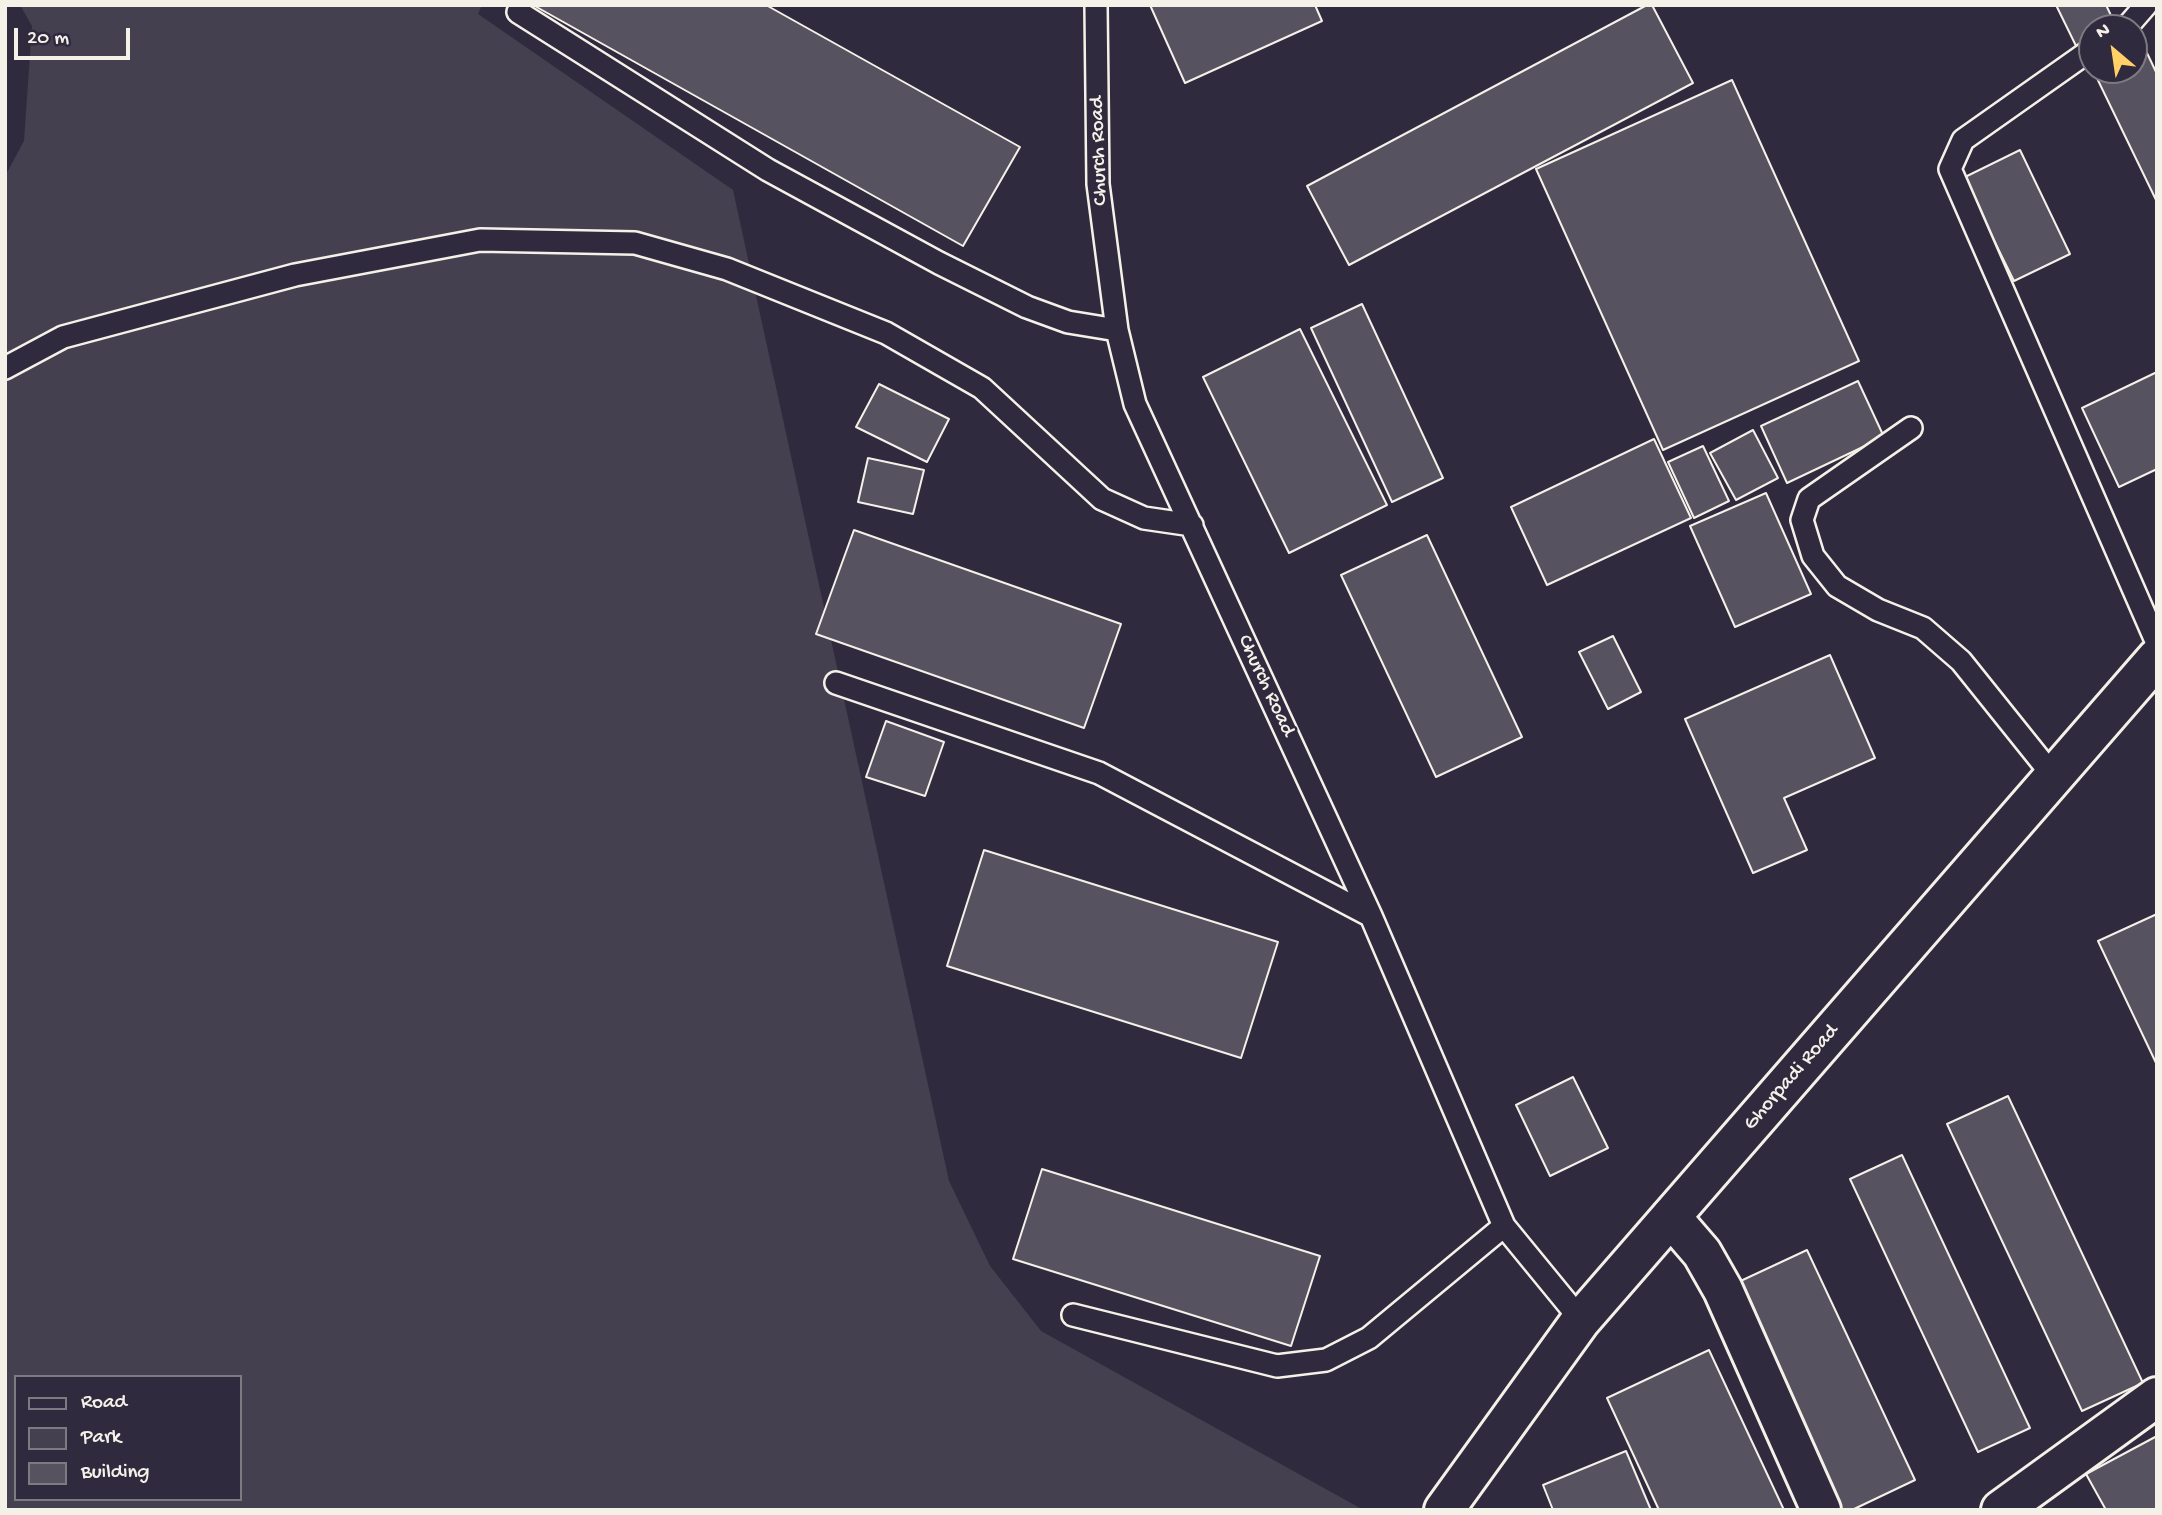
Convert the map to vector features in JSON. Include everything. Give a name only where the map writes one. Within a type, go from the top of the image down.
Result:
[{"type":"main road","name":"Ghorpadi Road","points":[[1444,1510],[1581,1320],[2157,658]]},
{"type":"main road","points":[[1671,1217],[1702,1253],[1723,1290],[1821,1510]]},
{"type":"main road","points":[[2001,1510],[2157,1397]]},
{"type":"lane","name":"Church Road","points":[[1096,5],[1098,184],[1117,330],[1135,404],[1371,916],[1504,1226],[1581,1320]]},
{"type":"lane","points":[[2147,5],[2157,21]]},
{"type":"lane","points":[[518,12],[768,170],[927,256],[1027,307],[1068,322],[1117,330]]},
{"type":"lane","points":[[2078,59],[1963,140],[1950,169],[2157,643]]},
{"type":"lane","points":[[5,369],[63,337],[295,275],[481,240],[635,243],[727,269],[886,333],[982,388],[1102,499],[1144,518],[1192,525]]},
{"type":"lane","points":[[1911,428],[1809,499],[1802,520],[1813,556],[1837,586],[1878,610],[1923,628],[1961,660],[2054,777]]},
{"type":"lane","points":[[836,683],[1099,773],[1371,916]]},
{"type":"lane","points":[[1073,1315],[1277,1366],[1326,1360],[1369,1338],[1504,1226]]},
{"type":"green space","points":[[20,5],[482,5],[478,14],[733,190],[949,1181],[990,1266],[1041,1331],[1360,1508],[1358,1510],[5,1510],[5,176],[24,141],[32,26]]},
{"type":"building","points":[[533,5],[766,5],[1020,147],[963,246]]},
{"type":"building","points":[[1150,5],[1315,5],[1322,21],[1185,83]]},
{"type":"building","points":[[1647,5],[1652,5],[1693,83],[1349,265],[1307,186]]},
{"type":"building","points":[[2056,5],[2106,5],[2110,14],[2078,14],[2078,50]]},
{"type":"building","points":[[2148,55],[2157,74],[2157,202],[2100,84],[2148,84]]},
{"type":"building","points":[[1732,80],[1859,361],[1663,450],[1536,169]]},
{"type":"building","points":[[2020,150],[2070,254],[2014,281],[1963,178]]},
{"type":"building","points":[[1362,304],[1443,478],[1392,502],[1311,328]]},
{"type":"building","points":[[1300,329],[1387,505],[1289,553],[1203,377]]},
{"type":"building","points":[[2157,372],[2157,469],[2119,487],[2082,408]]},
{"type":"building","points":[[1858,381],[1884,437],[1787,483],[1761,426]]},
{"type":"building","points":[[879,384],[949,419],[927,462],[856,427]]},
{"type":"building","points":[[1753,430],[1778,478],[1736,500],[1710,453]]},
{"type":"building","points":[[1654,439],[1691,518],[1547,585],[1511,507]]},
{"type":"building","points":[[1703,446],[1729,501],[1694,518],[1668,462]]},
{"type":"building","points":[[868,458],[924,470],[913,514],[858,502]]},
{"type":"building","points":[[1766,493],[1811,594],[1735,627],[1690,526]]},
{"type":"building","points":[[854,530],[1121,624],[1084,728],[816,634]]},
{"type":"building","points":[[1427,535],[1522,737],[1436,777],[1341,575]]},
{"type":"building","points":[[1613,636],[1641,692],[1608,709],[1579,652]]},
{"type":"building","points":[[1830,655],[1875,758],[1784,798],[1807,850],[1753,873],[1685,719]]},
{"type":"building","points":[[886,721],[944,742],[925,796],[866,777]]},
{"type":"building","points":[[984,850],[1278,942],[1241,1058],[947,966]]},
{"type":"building","points":[[2157,914],[2157,1065],[2098,941]]},
{"type":"building","points":[[1573,1077],[1608,1148],[1550,1176],[1516,1105]]},
{"type":"building","points":[[2008,1096],[2143,1383],[2082,1411],[1947,1124]]},
{"type":"building","points":[[1902,1155],[2030,1428],[1978,1452],[1850,1179]]},
{"type":"building","points":[[1042,1169],[1320,1256],[1291,1346],[1013,1259]]},
{"type":"building","points":[[1807,1250],[1915,1480],[1852,1510],[1838,1510],[1732,1285]]},
{"type":"building","points":[[1709,1350],[1784,1510],[1659,1510],[1607,1398]]},
{"type":"building","points":[[2157,1436],[2157,1510],[2106,1510],[2086,1474]]},
{"type":"building","points":[[1626,1451],[1651,1510],[1553,1510],[1543,1485]]}]
